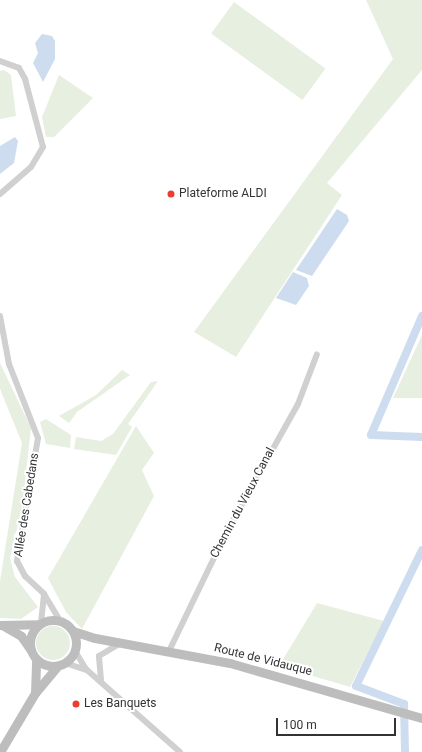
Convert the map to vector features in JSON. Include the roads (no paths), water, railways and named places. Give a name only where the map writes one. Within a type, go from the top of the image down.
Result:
[{"type":"street","points":[[0,61],[19,68],[25,79],[43,147],[30,167],[0,194]]},
{"type":"street","name":"Allée des Cabedans","points":[[0,316],[9,364],[38,438],[17,560],[25,576],[44,594],[60,621]]},
{"type":"street","name":"Chemin du Vieux Canal","points":[[169,651],[227,531],[298,404],[316,354]]},
{"type":"street","points":[[30,648],[33,631],[40,624],[44,594]]},
{"type":"street","points":[[1,626],[40,624],[60,621],[73,631],[76,649],[87,670],[180,752]]},
{"type":"street","points":[[1,626],[21,636],[30,648],[36,660],[35,693]]},
{"type":"street","name":"Route de Vidauque","points":[[73,631],[95,638],[169,651],[288,678],[422,718]]},
{"type":"street","points":[[0,752],[35,693],[76,649],[95,638]]},
{"type":"street","points":[[102,682],[98,674],[99,656],[109,647],[124,643]]},
{"type":"street","points":[[36,660],[46,666],[62,665],[87,670]]},
{"type":"water","points":[[42,34],[52,36],[55,41],[55,59],[43,82],[33,63],[38,53],[35,43]]},
{"type":"water","points":[[15,137],[18,141],[14,163],[0,174],[0,146]]},
{"type":"water","points":[[337,209],[347,215],[349,221],[312,276],[296,270]]},
{"type":"water","points":[[293,272],[307,278],[309,286],[296,305],[276,298]]},
{"type":"waterway","points":[[422,316],[371,435],[422,437]]},
{"type":"waterway","points":[[405,752],[404,704],[356,686],[422,550]]},
{"type":"place","name":"Plateforme ALDI","points":[[171,194]]},
{"type":"place","name":"Les Banquets","points":[[76,704]]}]
